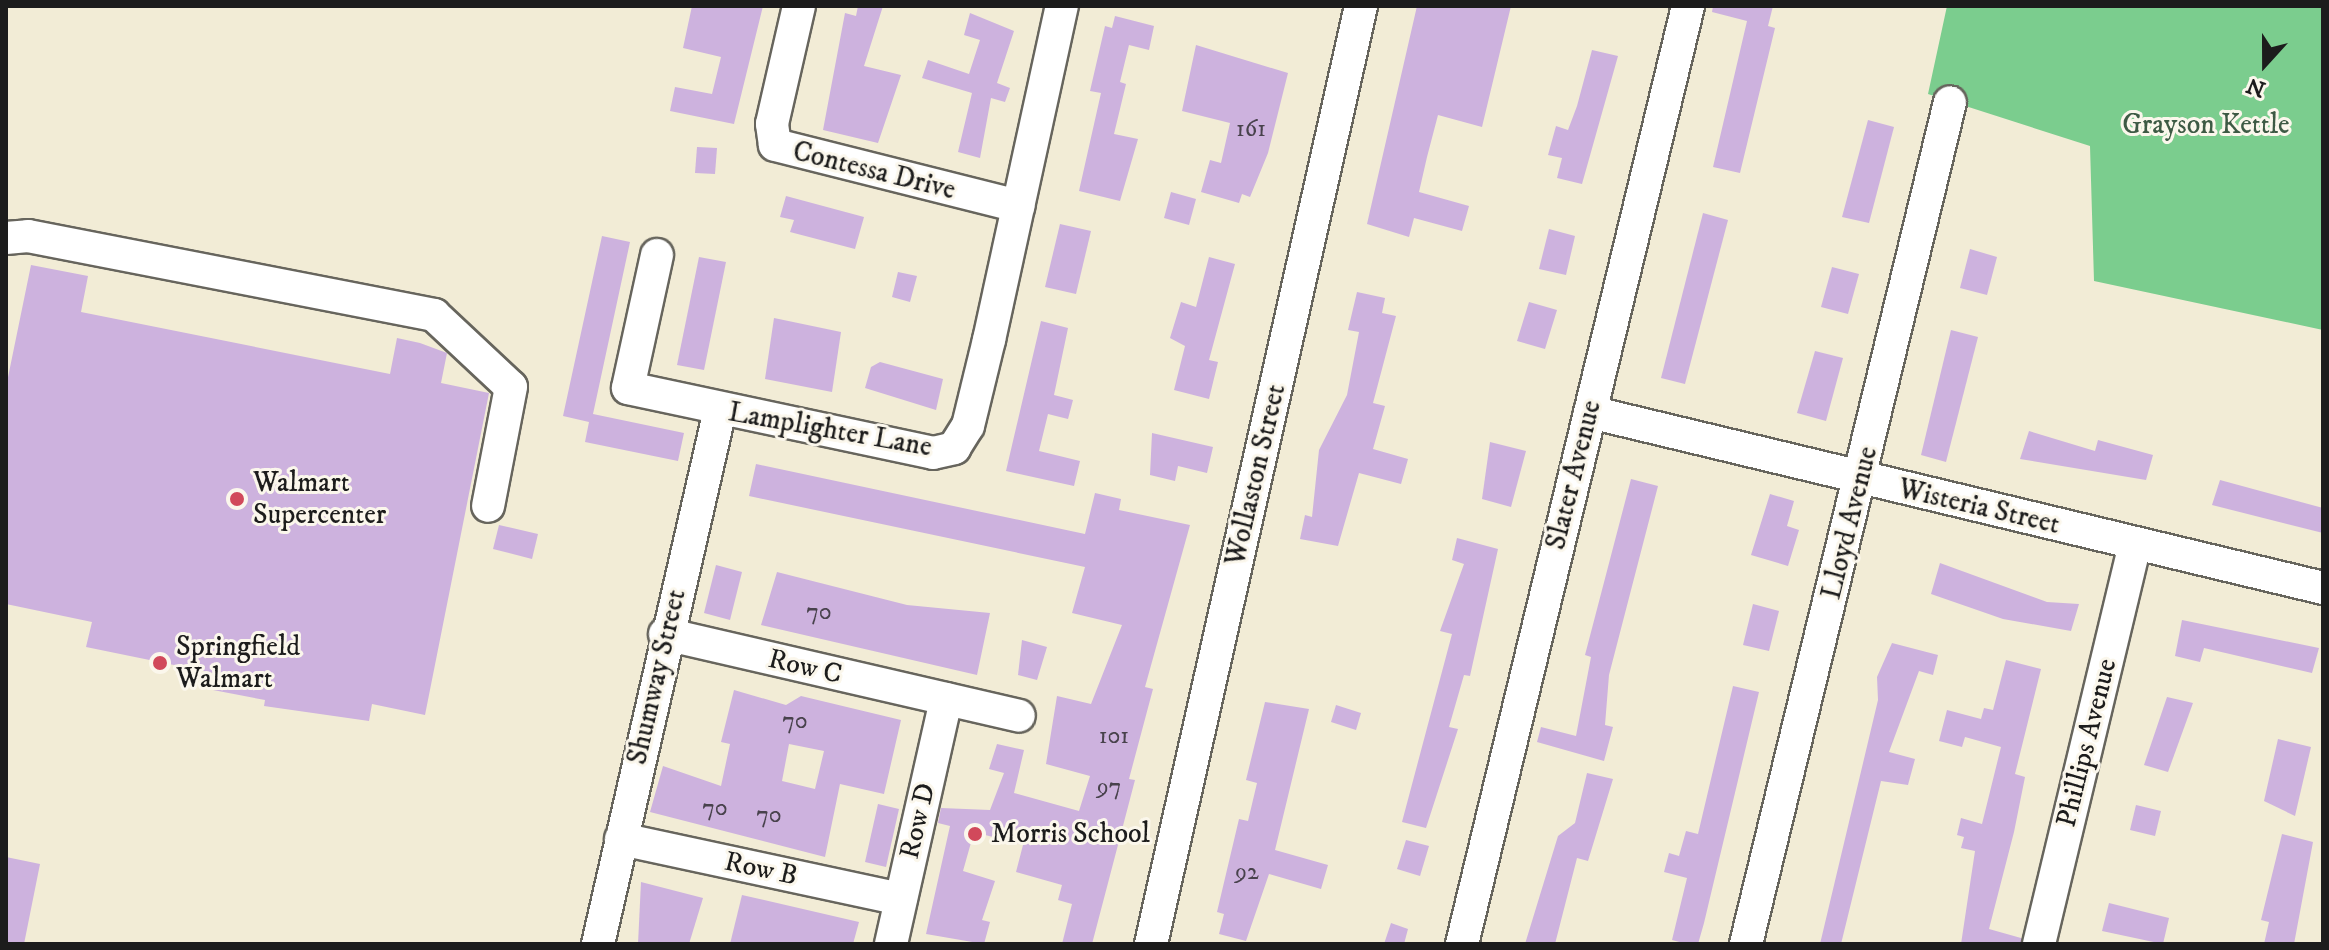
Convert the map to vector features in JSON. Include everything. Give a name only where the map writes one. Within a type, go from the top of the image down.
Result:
[{"type":"street","name":"Contessa Drive","points":[[799,6],[772,124],[775,145],[1018,206]]},
{"type":"street","name":"Lamplighter Lane","points":[[657,255],[628,388],[933,453],[954,448],[968,426],[1062,6]]},
{"type":"street","name":"Wollaston Street","points":[[1151,944],[1361,6]]},
{"type":"street","name":"Slater Avenue","points":[[1462,944],[1688,6]]},
{"type":"street","name":"Lloyd Avenue","points":[[1746,944],[1861,480],[1950,102]]},
{"type":"street","points":[[6,238],[28,236],[434,315],[511,387],[488,506]]},
{"type":"street","name":"Shumway Street","points":[[598,944],[665,634],[720,410]]},
{"type":"street","name":"Wisteria Street","points":[[1590,412],[1861,480],[2323,588]]},
{"type":"street","name":"Phillips Avenue","points":[[2039,944],[2135,543]]},
{"type":"street","name":"Row C","points":[[665,634],[1019,716]]},
{"type":"street","name":"Row D","points":[[891,944],[946,699]]},
{"type":"street","name":"Row B","points":[[621,839],[901,899]]},
{"type":"green space","name":"Grayson Kettle","points":[[1947,6],[2323,6],[2323,330],[2094,281],[2090,146],[1928,94]]},
{"type":"building","points":[[692,6],[763,6],[734,124],[670,111],[675,87],[712,94],[721,57],[683,48]]},
{"type":"building","points":[[858,6],[883,6],[864,66],[901,75],[878,143],[823,130],[845,13],[856,16]]},
{"type":"building","points":[[1417,6],[1511,6],[1482,127],[1438,115],[1419,192],[1469,206],[1462,231],[1414,218],[1409,237],[1367,224]]},
{"type":"building","points":[[1713,6],[1773,6],[1768,26],[1775,28],[1740,173],[1713,167],[1747,21],[1712,12]]},
{"type":"building","points":[[970,13],[1014,31],[997,83],[1010,88],[1005,102],[991,98],[980,158],[958,152],[972,93],[922,78],[928,60],[969,74],[980,40],[964,35]]},
{"type":"building","points":[[1115,16],[1154,26],[1149,50],[1129,45],[1120,82],[1126,84],[1114,134],[1138,139],[1120,201],[1079,191],[1101,93],[1090,91],[1105,26],[1112,28]]},
{"type":"building","points":[[1196,45],[1288,73],[1268,153],[1250,197],[1242,194],[1239,203],[1201,192],[1210,160],[1221,163],[1230,123],[1182,111]]},
{"type":"building","points":[[1592,50],[1618,56],[1582,184],[1557,178],[1562,158],[1548,155],[1556,126],[1568,130]]},
{"type":"building","points":[[1868,120],[1894,127],[1869,223],[1842,217]]},
{"type":"building","points":[[697,147],[717,148],[715,174],[695,173]]},
{"type":"building","points":[[1171,192],[1196,199],[1189,225],[1164,218]]},
{"type":"building","points":[[786,196],[864,217],[855,249],[790,232],[794,220],[780,217]]},
{"type":"building","points":[[1703,213],[1728,220],[1685,384],[1661,378]]},
{"type":"building","points":[[1060,224],[1091,231],[1076,294],[1045,287]]},
{"type":"building","points":[[1549,229],[1575,236],[1566,275],[1539,269]]},
{"type":"building","points":[[602,236],[630,242],[593,414],[684,433],[678,461],[585,442],[589,422],[563,416]]},
{"type":"building","points":[[1970,249],[1997,257],[1987,295],[1960,288]]},
{"type":"building","points":[[699,257],[726,262],[704,370],[677,365]]},
{"type":"building","points":[[1209,257],[1235,264],[1209,360],[1218,362],[1209,399],[1174,390],[1185,346],[1170,338],[1181,302],[1196,307]]},
{"type":"building","name":"Walmart Supercenter","points":[[31,265],[88,276],[81,312],[390,374],[397,338],[447,353],[441,383],[489,393],[425,715],[372,704],[369,721],[264,706],[265,700],[213,690],[218,674],[86,647],[92,622],[6,604],[6,387]]},
{"type":"building","points":[[1832,267],[1859,274],[1848,314],[1821,307]]},
{"type":"building","points":[[898,272],[917,276],[910,302],[892,297]]},
{"type":"building","points":[[1357,292],[1385,298],[1382,313],[1396,316],[1373,403],[1385,406],[1373,449],[1408,459],[1401,484],[1359,473],[1338,546],[1300,539],[1305,515],[1312,517],[1319,450],[1347,395],[1359,332],[1348,330]]},
{"type":"building","points":[[1529,302],[1557,310],[1545,349],[1517,341]]},
{"type":"building","points":[[774,318],[841,332],[832,392],[765,379]]},
{"type":"building","points":[[1041,321],[1068,328],[1054,395],[1073,400],[1068,419],[1048,414],[1039,451],[1080,461],[1074,486],[1006,471]]},
{"type":"building","points":[[1951,330],[1978,337],[1946,462],[1921,455]]},
{"type":"building","points":[[1815,351],[1843,358],[1826,421],[1797,413]]},
{"type":"building","points":[[880,362],[943,379],[936,410],[865,388],[871,367]]},
{"type":"building","points":[[2029,431],[2095,451],[2098,440],[2153,455],[2146,480],[2020,459]]},
{"type":"building","points":[[1152,433],[1213,447],[1207,473],[1178,466],[1175,481],[1150,475]]},
{"type":"building","points":[[1490,442],[1526,451],[1511,507],[1482,499]]},
{"type":"building","points":[[756,464],[1085,534],[1095,493],[1121,499],[1119,510],[1190,525],[1145,687],[1153,689],[1129,779],[1135,780],[1092,944],[1062,944],[1072,904],[1058,900],[1062,885],[1016,872],[1023,845],[974,832],[963,871],[995,881],[982,920],[990,922],[984,944],[926,934],[950,826],[938,823],[941,808],[990,810],[1004,773],[989,769],[997,744],[1024,750],[1014,793],[1079,811],[1090,776],[1046,764],[1057,696],[1091,704],[1122,625],[1072,613],[1085,567],[749,496]]},
{"type":"building","points":[[1631,479],[1658,486],[1609,675],[1605,725],[1613,727],[1604,761],[1537,742],[1541,727],[1576,736],[1591,657],[1585,655]]},
{"type":"building","points":[[2220,480],[2323,508],[2323,533],[2212,505]]},
{"type":"building","points":[[1770,494],[1794,501],[1787,526],[1799,530],[1788,566],[1751,555]]},
{"type":"building","points":[[499,525],[538,534],[532,559],[493,549]]},
{"type":"building","points":[[1457,538],[1498,549],[1470,676],[1464,675],[1449,727],[1458,729],[1426,828],[1402,822],[1452,634],[1440,631],[1464,564],[1452,560]]},
{"type":"building","points":[[1940,563],[2047,602],[2079,604],[2071,631],[2003,619],[1931,594]]},
{"type":"building","points":[[716,565],[742,572],[730,620],[704,613]]},
{"type":"building","points":[[777,572],[907,605],[990,613],[977,675],[761,625]]},
{"type":"building","points":[[1753,604],[1779,611],[1769,651],[1743,645]]},
{"type":"building","points":[[2182,620],[2319,648],[2312,673],[2204,648],[2200,662],[2175,656]]},
{"type":"building","points":[[1022,640],[1047,647],[1037,680],[1018,675]]},
{"type":"building","points":[[1892,643],[1938,655],[1933,675],[1919,671],[1889,752],[1915,759],[1908,785],[1881,781],[1841,944],[1820,944],[1878,700],[1877,677]]},
{"type":"building","points":[[2006,660],[2041,669],[2015,774],[2025,777],[2014,832],[1989,929],[2021,938],[2021,944],[1961,944],[1975,851],[1961,848],[1964,837],[1957,835],[1961,818],[1982,824],[2001,747],[1965,737],[1962,747],[1939,741],[1947,710],[1981,719],[1984,708],[1993,710]]},
{"type":"building","points":[[1733,686],[1759,692],[1698,944],[1687,944],[1672,940],[1687,878],[1664,872],[1669,853],[1679,856],[1686,831],[1698,834]]},
{"type":"building","points":[[734,690],[786,705],[801,696],[901,720],[884,794],[840,784],[825,857],[650,812],[663,766],[721,786],[730,744],[721,742]],"holes":[[[789,744],[824,751],[815,789],[782,781]]]},
{"type":"building","points":[[2167,697],[2193,703],[2168,772],[2144,765]]},
{"type":"building","points":[[1265,702],[1309,709],[1275,850],[1328,865],[1321,889],[1269,874],[1246,941],[1219,934],[1224,914],[1217,912],[1239,819],[1248,821],[1257,783],[1246,780]]},
{"type":"building","points":[[1336,705],[1361,713],[1356,730],[1331,722]]},
{"type":"building","points":[[2278,739],[2311,747],[2295,816],[2264,801]]},
{"type":"building","points":[[1587,773],[1613,779],[1588,861],[1577,858],[1555,944],[1525,944],[1558,836],[1575,823]]},
{"type":"building","points":[[878,804],[899,809],[886,867],[865,862]]},
{"type":"building","points":[[2136,805],[2161,811],[2155,836],[2130,830]]},
{"type":"building","points":[[2282,834],[2313,842],[2294,944],[2264,944],[2269,922],[2261,920]]},
{"type":"building","points":[[1406,840],[1429,846],[1420,876],[1397,869]]},
{"type":"building","points":[[6,857],[40,864],[24,944],[6,944]]},
{"type":"building","points":[[641,882],[703,898],[689,944],[638,944]]},
{"type":"building","points":[[742,895],[859,922],[853,944],[730,944]]},
{"type":"building","points":[[2109,903],[2169,918],[2163,944],[2102,931]]},
{"type":"building","points":[[1391,923],[1408,929],[1404,944],[1384,944]]},
{"type":"place","name":"Walmart Supercenter","points":[[237,499]]},
{"type":"place","name":"Springfield Walmart","points":[[160,663]]},
{"type":"place","name":"Morris School","points":[[975,834]]}]
